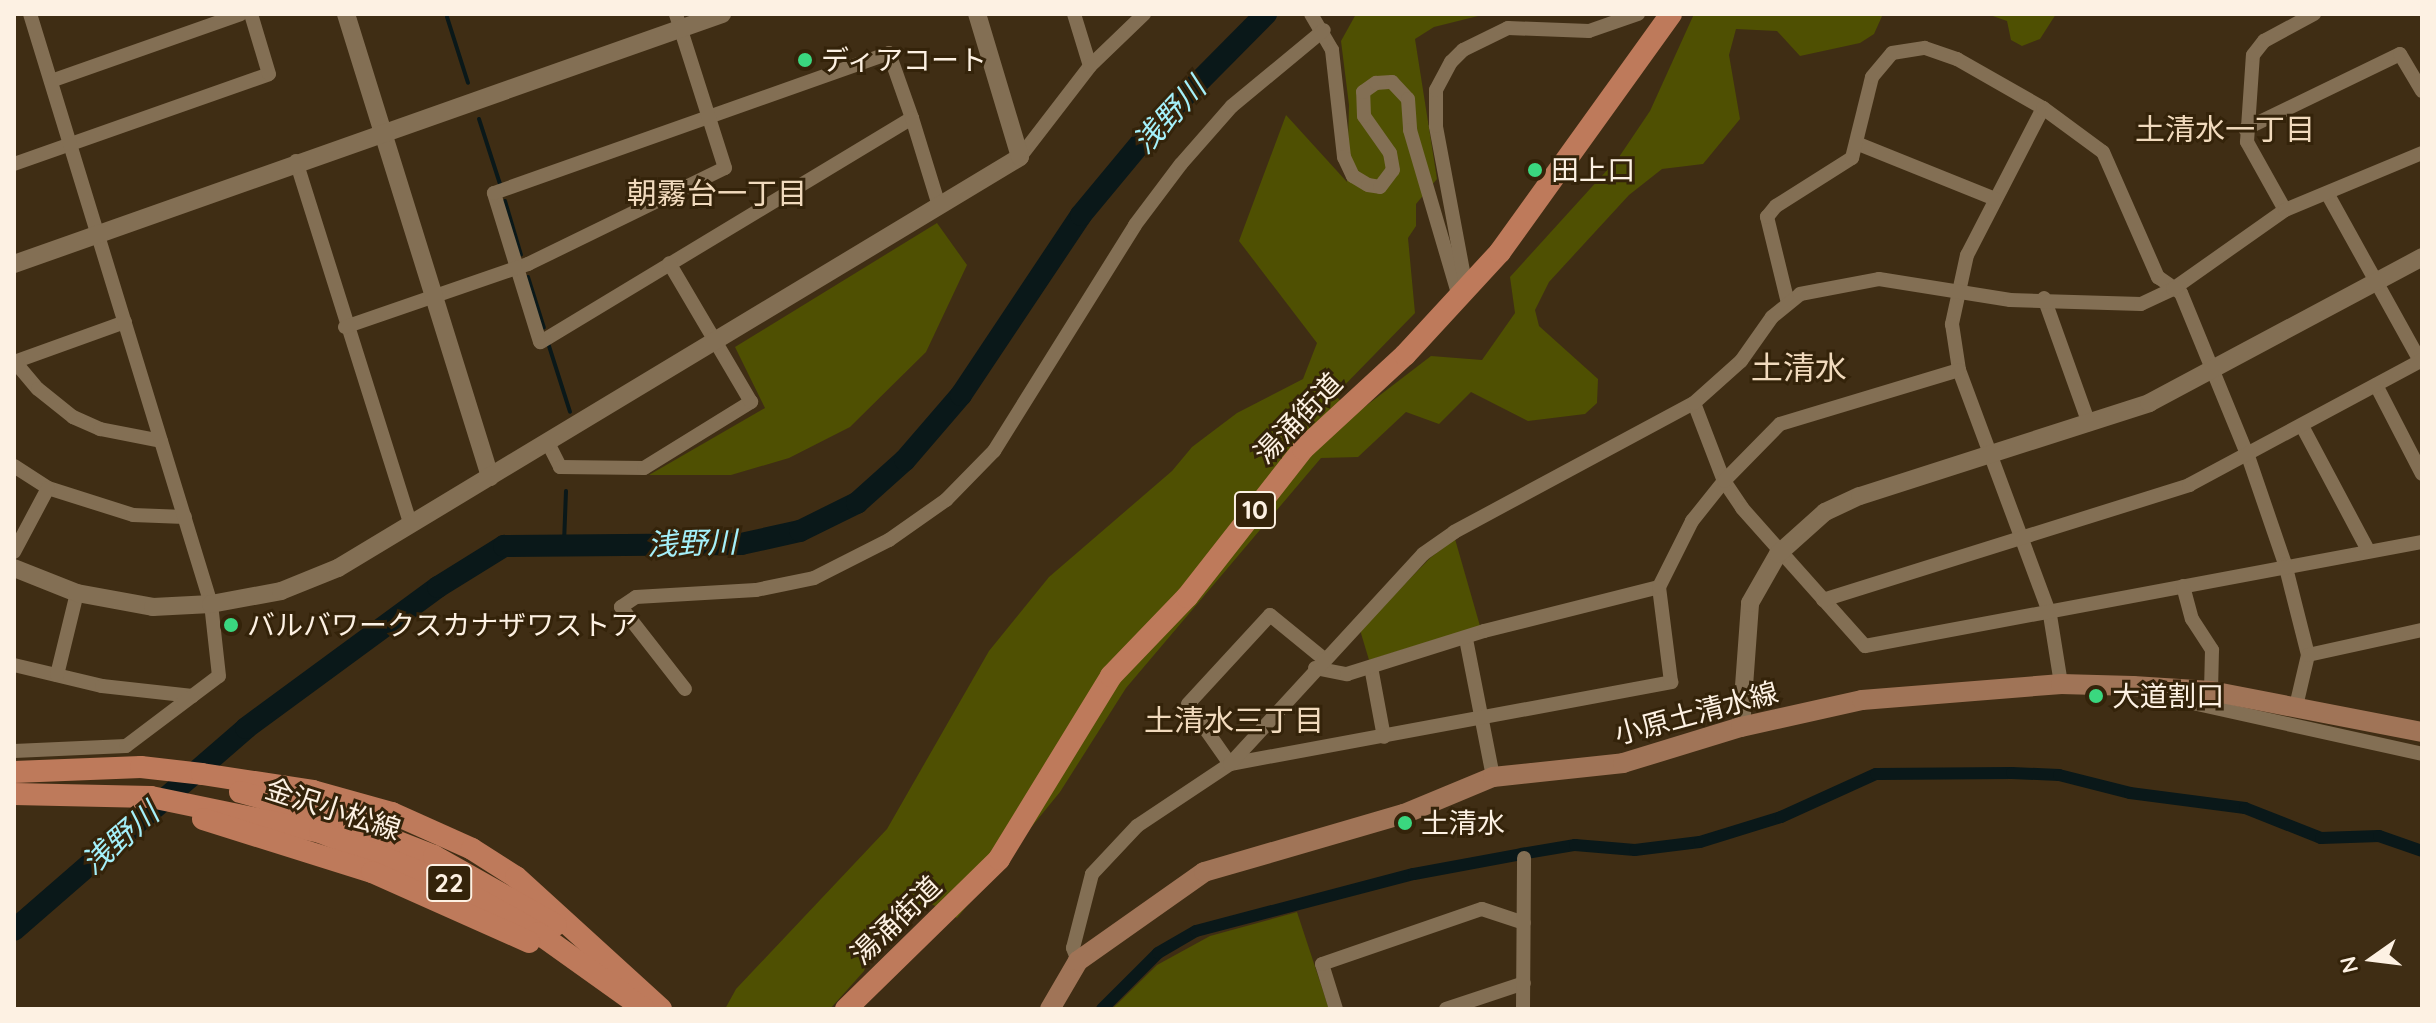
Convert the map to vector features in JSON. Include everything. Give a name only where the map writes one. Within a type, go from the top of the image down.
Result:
[{"type":"main road","name":"湯涌街道","points":[[846,1009],[999,859],[1111,676],[1187,597],[1303,449],[1405,355],[1500,252],[1671,14]]},
{"type":"main road","name":"小原土清水線","points":[[1050,1009],[1078,961],[1204,872],[1390,819],[1493,777],[1623,763],[1741,727],[1862,700],[2061,684],[2163,688],[2211,691],[2422,732]]},
{"type":"main road","name":"22","points":[[14,773],[135,772],[255,787],[392,813],[472,849],[516,877],[652,1007]]},
{"type":"main road","name":"金沢小松線","points":[[255,787],[367,829],[480,878],[546,918],[652,1007]]},
{"type":"main road","name":"金沢小松線","points":[[14,796],[103,798],[320,832],[459,888],[538,933],[652,1007]]},
{"type":"main road","name":"22","points":[[222,815],[360,867],[530,943],[652,1007]]},
{"type":"street","points":[[14,751],[126,746],[219,676],[211,604],[30,14]]},
{"type":"street","points":[[51,81],[241,14]]},
{"type":"street","points":[[14,164],[269,74],[251,14]]},
{"type":"street","points":[[346,14],[490,477]]},
{"type":"street","points":[[14,264],[296,161],[383,133],[678,22],[722,14]]},
{"type":"street","points":[[977,14],[1020,157]]},
{"type":"street","points":[[1074,14],[1090,66]]},
{"type":"street","points":[[14,568],[77,593],[153,607],[211,604],[281,591],[338,568],[1020,157],[1090,66],[1144,14]]},
{"type":"street","points":[[1463,292],[1436,126],[1436,90],[1451,62],[1463,50],[1508,28],[1589,31],[1638,14]]},
{"type":"street","points":[[2285,210],[2247,142],[2245,129],[2253,55],[2264,41],[2314,14]]},
{"type":"street","points":[[685,689],[621,607],[636,597],[756,590],[814,578],[889,540],[946,500],[994,451],[1135,225],[1181,164],[1232,106],[1317,21],[1338,87],[1344,157],[1353,176],[1368,185],[1380,187],[1393,170],[1390,153],[1364,116],[1363,92],[1376,83],[1392,82],[1408,99],[1410,130],[1463,292]]},
{"type":"street","points":[[345,327],[517,268],[725,168],[678,22]]},
{"type":"street","points":[[1788,303],[1767,217],[1776,206],[1840,169],[1852,158],[1872,77],[1892,53],[1925,48],[1957,59],[2043,108],[2103,152],[2158,277],[2181,293],[2217,369],[2248,456],[2285,564],[2308,655],[2296,706]]},
{"type":"street","points":[[912,118],[540,342],[494,193],[889,53],[912,118],[939,206]]},
{"type":"street","points":[[2245,129],[2400,54],[2422,91]]},
{"type":"street","points":[[2043,108],[1967,255],[1952,324],[1959,370],[2050,615],[2061,684]]},
{"type":"street","points":[[1856,143],[1995,199]]},
{"type":"street","points":[[1078,961],[1073,948],[1092,874],[1137,826],[1230,764],[1423,554],[1454,532],[1694,403],[1741,361],[1788,303],[1800,294],[1879,279],[1956,295],[2141,304],[2173,289],[2285,210],[2422,153]]},
{"type":"street","points":[[296,161],[345,327],[411,525]]},
{"type":"street","points":[[1823,600],[2189,485],[2421,361],[2327,193]]},
{"type":"street","points":[[1741,727],[1750,603],[1778,554],[1825,512],[1860,496],[2149,403],[2422,257]]},
{"type":"street","points":[[548,443],[560,467],[644,468],[751,402],[718,340],[669,263]]},
{"type":"street","points":[[2044,298],[2089,424]]},
{"type":"street","points":[[125,322],[15,362],[38,389],[73,417],[131,437],[161,441]]},
{"type":"street","points":[[1230,764],[1483,720],[1671,682],[1659,587],[1692,521],[1724,481],[1780,424],[1959,370]]},
{"type":"street","points":[[2376,385],[2422,474]]},
{"type":"street","points":[[1694,403],[1724,481],[1778,554],[1865,646],[2050,615],[2285,564],[2422,542]]},
{"type":"street","points":[[2302,426],[2368,550]]},
{"type":"street","points":[[14,466],[48,488],[133,515],[185,517]]},
{"type":"street","points":[[14,552],[48,488]]},
{"type":"street","points":[[2183,586],[2192,619],[2212,650],[2211,691]]},
{"type":"street","points":[[1230,764],[1188,704],[1270,615],[1320,664],[1347,674],[1659,587]]},
{"type":"street","points":[[57,675],[77,593]]},
{"type":"street","points":[[2308,655],[2422,630]]},
{"type":"street","points":[[1466,639],[1493,777]]},
{"type":"street","points":[[14,665],[57,675],[192,696]]},
{"type":"street","points":[[1371,667],[1384,737]]},
{"type":"street","points":[[2163,688],[2188,702],[2422,754]]},
{"type":"street","points":[[1523,1009],[1524,858]]},
{"type":"street","points":[[1336,1009],[1322,964],[1482,909],[1524,923]]},
{"type":"street","points":[[1446,1009],[1524,983]]},
{"type":"shaded area","points":[[1356,14],[1486,14],[1434,27],[1415,39],[1437,179],[1416,204],[1416,226],[1408,238],[1415,313],[1335,395],[1354,415],[1431,356],[1482,360],[1515,313],[1510,277],[1619,157],[1650,111],[1694,14],[1883,14],[1874,34],[1860,43],[1800,56],[1777,31],[1736,29],[1729,55],[1740,119],[1703,164],[1662,169],[1629,195],[1549,282],[1535,310],[1539,326],[1598,379],[1597,403],[1585,414],[1528,421],[1471,392],[1439,424],[1406,412],[1358,457],[1321,458],[1126,688],[1060,792],[957,918],[926,901],[879,930],[864,971],[830,1009],[725,1009],[736,989],[887,829],[989,651],[1049,577],[1172,471],[1192,447],[1237,413],[1303,379],[1317,343],[1239,241],[1286,115],[1347,182],[1349,105],[1341,41]]},
{"type":"shaded area","points":[[1987,14],[2056,14],[2040,39],[2022,46],[2011,40],[2007,21]]},
{"type":"shaded area","points":[[937,223],[967,265],[926,352],[850,427],[789,458],[731,475],[649,475],[765,408],[735,347]]},
{"type":"shaded area","points":[[1455,539],[1480,626],[1369,660],[1360,630],[1430,558]]},
{"type":"shaded area","points":[[1297,912],[1329,1009],[1112,1009],[1157,965],[1210,936]]},
{"type":"waterway","name":"浅野川","points":[[14,930],[246,728],[438,587],[504,546],[741,544],[800,531],[857,503],[905,460],[961,395],[1081,215],[1155,126],[1266,14]]},
{"type":"waterway","points":[[447,17],[468,83]]},
{"type":"waterway","points":[[479,119],[500,184]]},
{"type":"waterway","points":[[505,201],[521,255]]},
{"type":"waterway","points":[[528,277],[544,328]]},
{"type":"waterway","points":[[549,346],[570,412]]},
{"type":"waterway","points":[[564,543],[566,491]]},
{"type":"waterway","points":[[1521,854],[1575,845],[1635,850],[1700,842],[1781,817],[1876,774],[2012,773],[2059,775],[2130,793],[2245,808],[2321,838],[2379,836],[2422,851]]},
{"type":"waterway","points":[[1102,1009],[1158,953],[1196,931],[1414,874],[1517,855]]},
{"type":"place","name":"ディアコート","points":[[805,60]]},
{"type":"place","name":"田上口","points":[[1535,170]]},
{"type":"place","name":"バルバワークスカナザワストア","points":[[231,625]]},
{"type":"place","name":"大道割口","points":[[2096,696]]},
{"type":"place","name":"土清水","points":[[1405,823]]},
{"type":"district","name":"土清水一丁目","points":[[2225,129]]},
{"type":"district","name":"朝霧台一丁目","points":[[717,193]]},
{"type":"district","name":"土清水","points":[[1799,367]]},
{"type":"district","name":"土清水三丁目","points":[[1234,720]]}]
